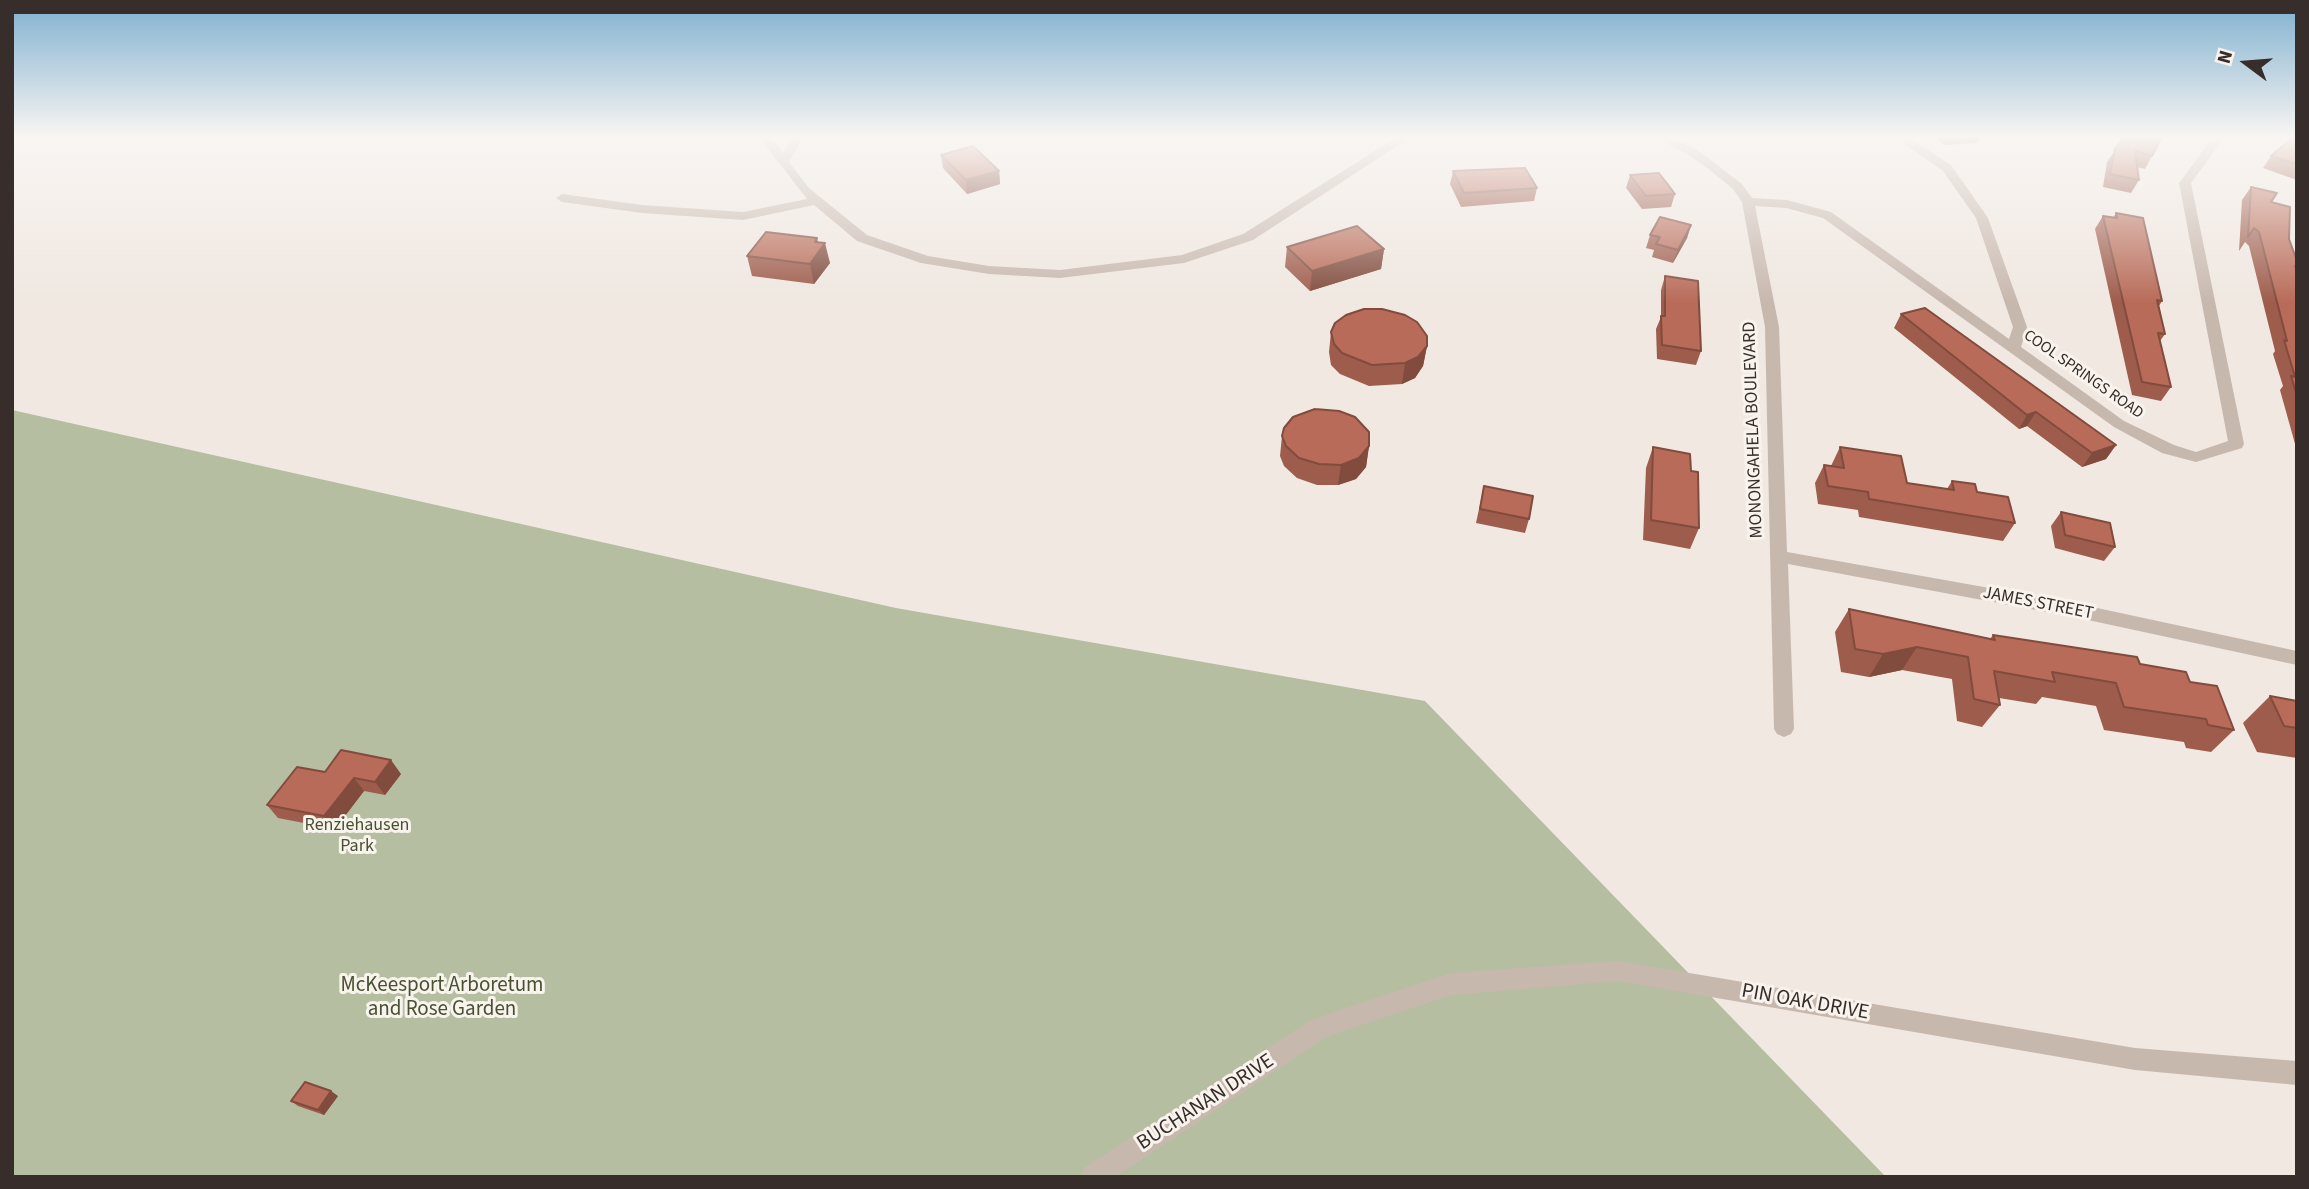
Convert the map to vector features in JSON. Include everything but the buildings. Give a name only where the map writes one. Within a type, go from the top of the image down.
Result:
[{"type":"street","points":[[807,192],[862,238],[926,260],[989,270],[1060,274],[1184,259],[1248,237],[1318,192]]},
{"type":"street","points":[[1742,192],[1748,202]]},
{"type":"street","points":[[1964,192],[1982,218],[2020,327],[2014,347]]},
{"type":"street","name":"COOL SPRINGS ROAD","points":[[1748,202],[1787,204],[1827,215],[2138,436],[2196,457],[2236,444],[2187,192]]},
{"type":"street","points":[[562,198],[642,209],[743,216],[816,201]]},
{"type":"street","name":"MONONGAHELA BOULEVARD","points":[[1748,202],[1772,327],[1784,729]]},
{"type":"street","name":"JAMES STREET","points":[[1778,556],[2074,610],[2297,658]]},
{"type":"street","name":"PIN OAK DRIVE","points":[[1319,1028],[1451,984],[1618,971],[2135,1059],[2297,1073]]},
{"type":"street","name":"BUCHANAN DRIVE","points":[[1093,1177],[1319,1028]]},
{"type":"green space","name":"Renziehausen Park","points":[[12,410],[896,608],[1425,701],[1886,1177],[12,1177]]},
{"type":"park label","name":"McKeesport Arboretum and Rose Garden","points":[[442,998]]}]
